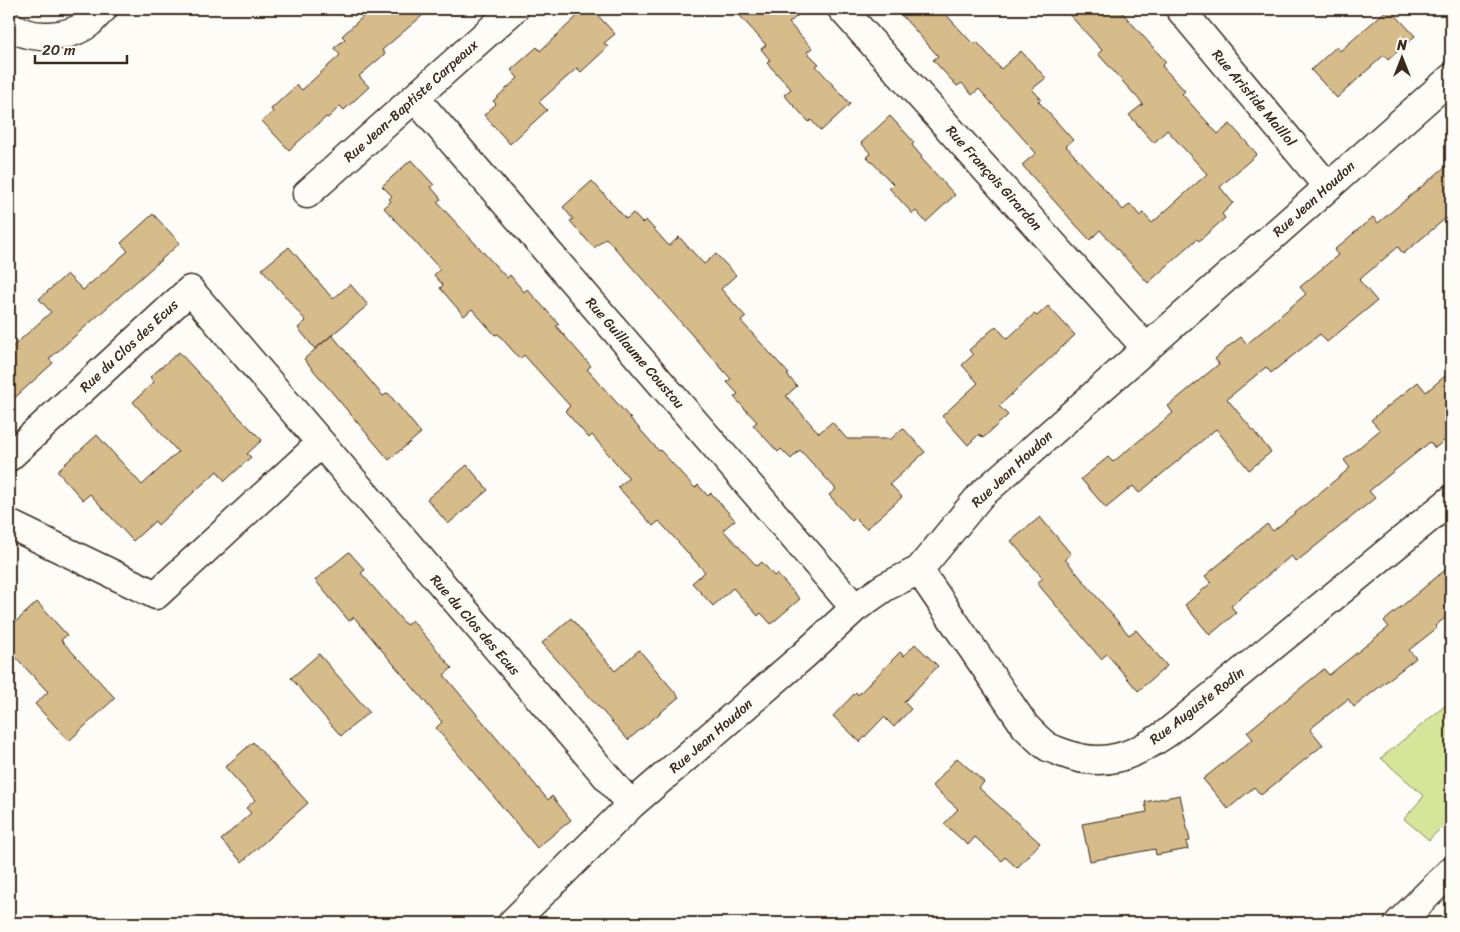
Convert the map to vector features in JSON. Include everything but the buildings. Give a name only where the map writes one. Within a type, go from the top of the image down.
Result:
[{"type":"street","points":[[9,25],[15,30],[39,37],[63,35],[89,23],[103,9]]},
{"type":"street","name":"Rue Jean-Baptiste Carpeaux","points":[[307,194],[514,9]]},
{"type":"street","name":"Rue François Girardon","points":[[842,9],[1146,348]]},
{"type":"street","name":"Rue Aristide Maillol","points":[[1180,9],[1328,187]]},
{"type":"street","name":"Rue Jean Houdon","points":[[512,923],[631,805],[803,656],[855,608],[884,587],[919,570],[980,496],[1451,78]]},
{"type":"street","name":"Rue Guillaume Coustou","points":[[415,98],[855,608]]},
{"type":"street","name":"Rue du Clos des Ecus","points":[[9,457],[190,290],[631,805]]},
{"type":"street","points":[[9,524],[156,595],[320,444]]},
{"type":"street","name":"Rue Auguste Rodin","points":[[919,570],[1025,726],[1048,747],[1075,758],[1097,761],[1119,758],[1145,747],[1167,732],[1451,500]]},
{"type":"street","points":[[1399,923],[1451,871]]},
{"type":"green space","points":[[1451,701],[1451,818],[1429,840],[1404,819],[1424,796],[1381,758]]}]
